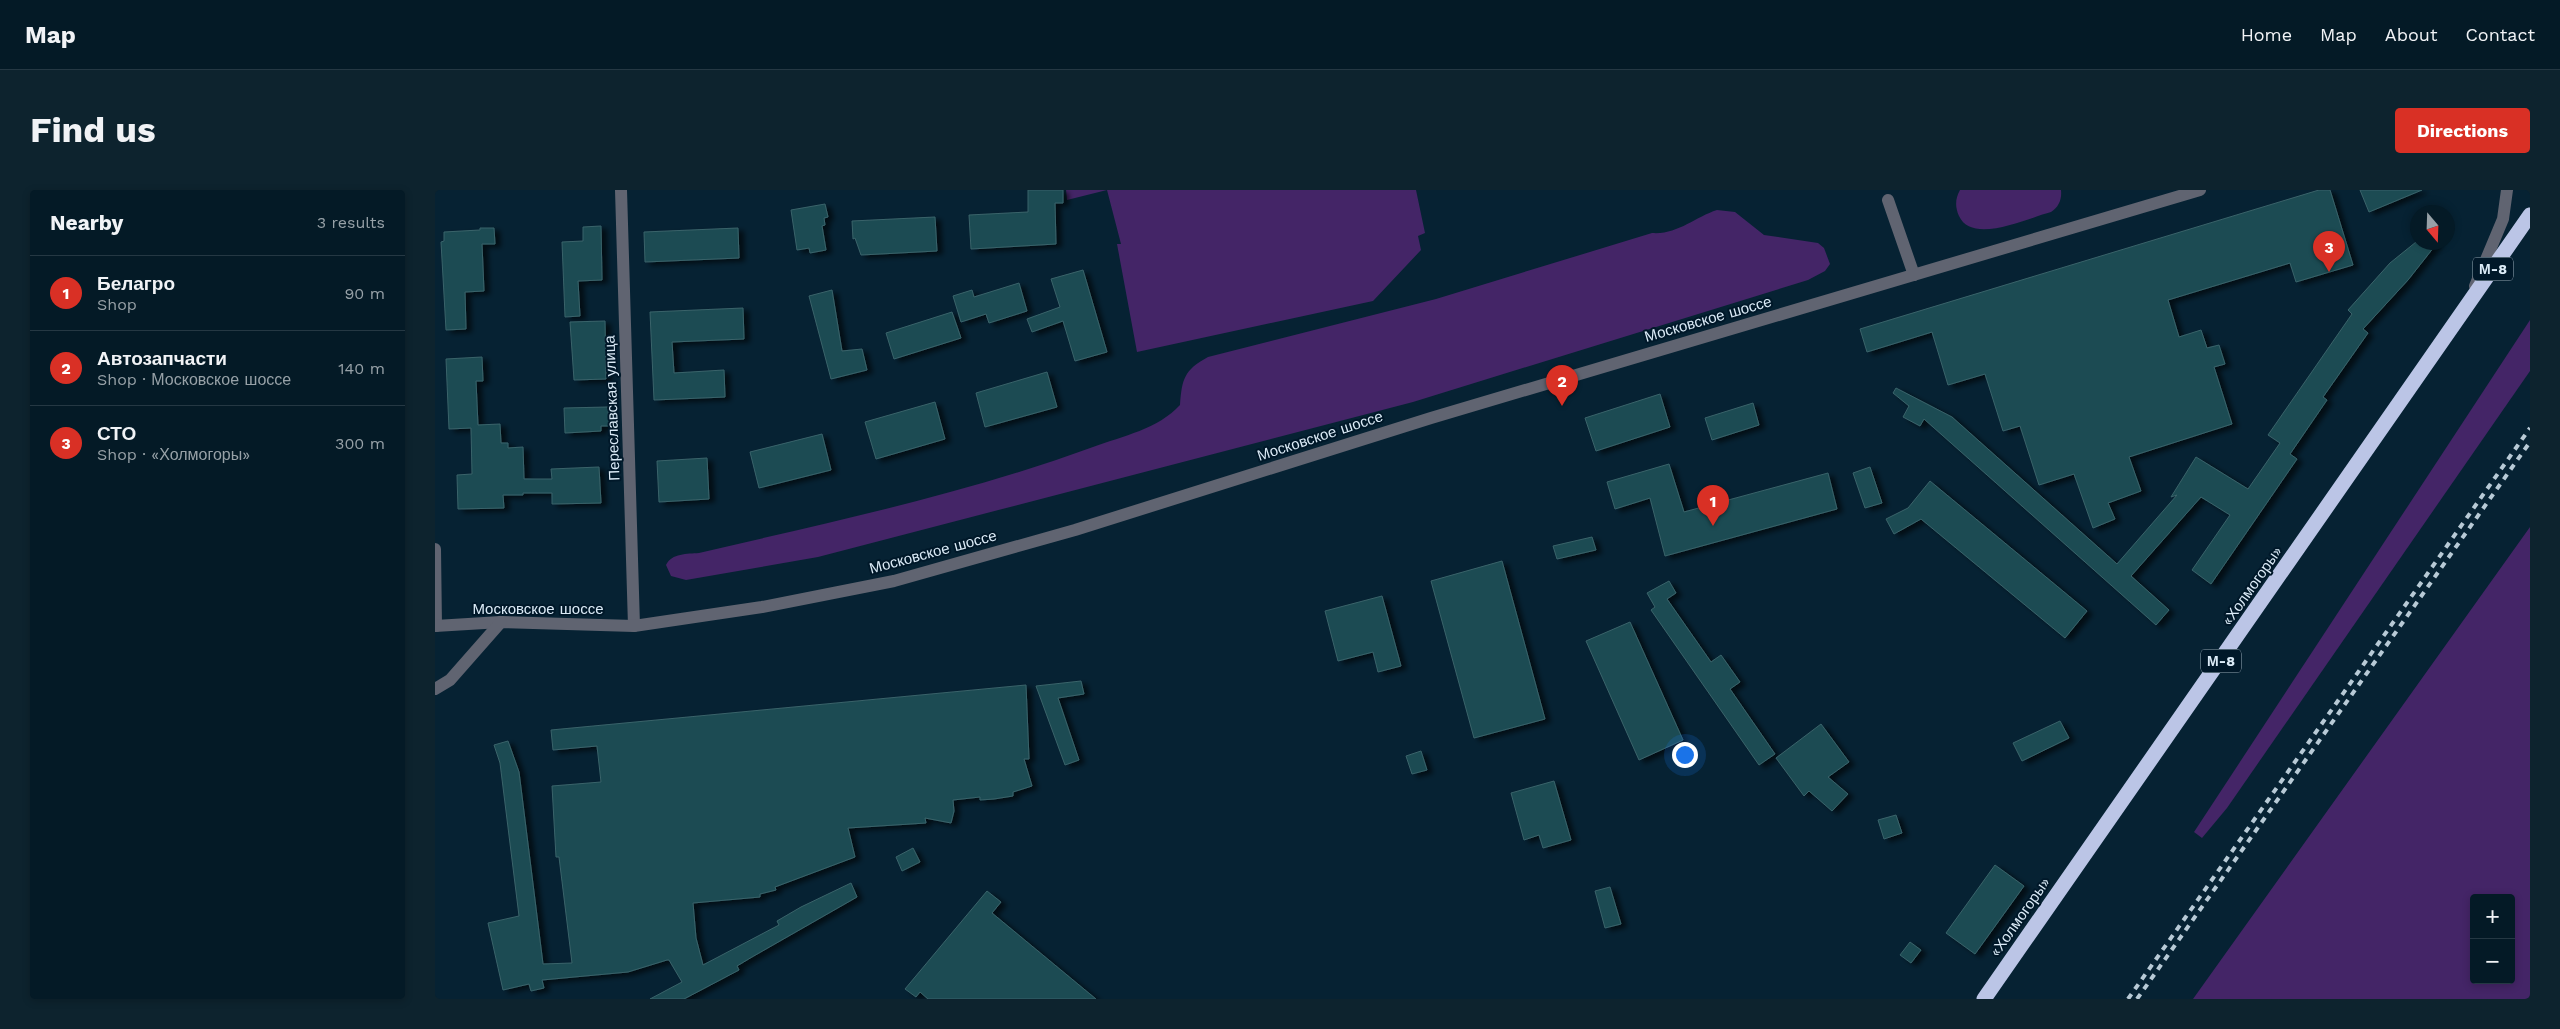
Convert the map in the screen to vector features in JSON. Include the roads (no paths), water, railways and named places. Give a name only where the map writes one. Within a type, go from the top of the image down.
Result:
[{"type":"highway","name":"«Холмогоры»","points":[[1984,999],[2530,215]]},
{"type":"street","name":"Переславская улица","points":[[621,190],[634,626]]},
{"type":"street","name":"Московское шоссе","points":[[436,626],[501,622],[634,626],[762,607],[895,581],[1075,530],[1431,418],[2200,190]]},
{"type":"street","points":[[2456,322],[2503,219],[2507,190]]},
{"type":"street","points":[[1888,200],[1914,275]]},
{"type":"street","points":[[435,549],[436,626]]},
{"type":"street","points":[[435,689],[450,680],[501,622]]},
{"type":"railway","points":[[2128,999],[2530,428]]},
{"type":"railway","points":[[2137,999],[2530,442]]},
{"type":"place","name":"СТО","points":[[2329,272]]},
{"type":"place","name":"Автозапчасти","points":[[1562,406]]},
{"type":"place","name":"Белагро","points":[[1713,526]]}]
